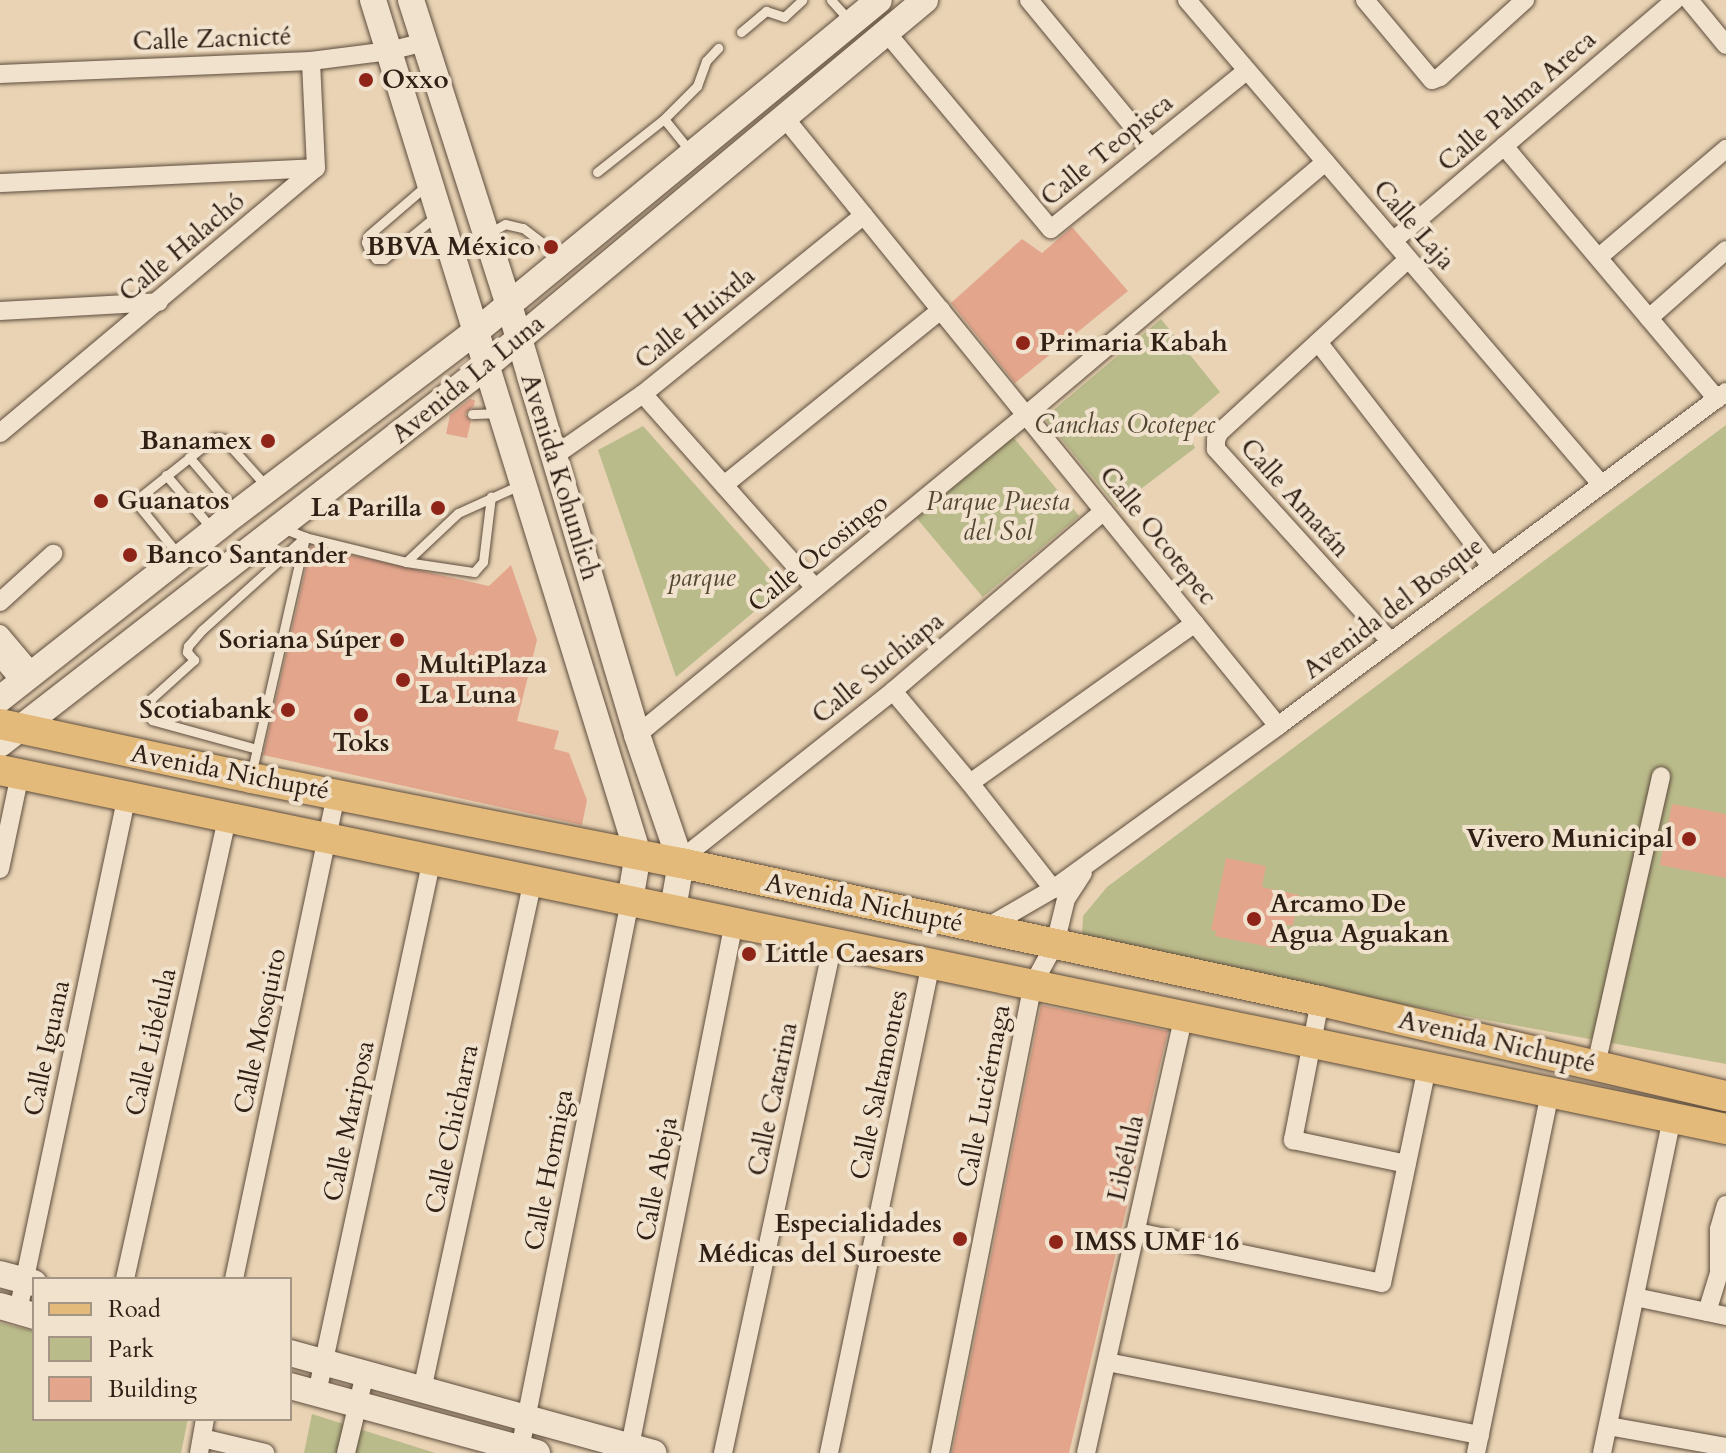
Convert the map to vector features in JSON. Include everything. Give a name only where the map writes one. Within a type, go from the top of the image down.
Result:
[{"type":"main road","name":"Avenida Nichupté","points":[[6,732],[254,763],[336,793],[681,862],[1320,1001],[1726,1096]]},
{"type":"main road","name":"Avenida Nichupté","points":[[10,772],[1726,1129]]},
{"type":"street","name":"Avenida Kohunlich","points":[[373,0],[478,330],[499,413],[638,854],[630,901]]},
{"type":"street","name":"Avenida Kohunlich","points":[[411,0],[519,339],[637,735],[681,862],[673,909]]},
{"type":"street","name":"Avenida La Luna","points":[[0,699],[224,522],[478,330],[879,0]]},
{"type":"street","name":"Avenida La Luna","points":[[6,732],[279,526],[446,405],[485,367],[925,0]]},
{"type":"street","points":[[1029,0],[1151,148]]},
{"type":"street","name":"Calle Laja","points":[[1187,0],[1602,485]]},
{"type":"street","points":[[1365,0],[1432,80],[1440,77],[1525,0]]},
{"type":"street","name":"Calle Palma Areca","points":[[1393,241],[1675,0]]},
{"type":"street","points":[[1689,0],[1726,45]]},
{"type":"street","name":"Calle Teopisca","points":[[886,32],[1051,229],[1247,70]]},
{"type":"street","name":"Calle Zacnicté","points":[[0,74],[311,61],[389,51],[425,42]]},
{"type":"street","points":[[0,183],[316,168],[311,61]]},
{"type":"street","name":"Calle Ocotepec","points":[[784,117],[1278,726]]},
{"type":"street","points":[[1504,146],[1649,318],[1722,395]]},
{"type":"street","points":[[1599,257],[1726,149]]},
{"type":"street","name":"Calle Ocosingo","points":[[637,735],[1026,415],[1325,162]]},
{"type":"street","name":"Calle Halachó","points":[[0,433],[316,168]]},
{"type":"street","name":"Calle Huixtla","points":[[554,456],[643,394],[864,215]]},
{"type":"street","points":[[1649,318],[1726,250]]},
{"type":"street","name":"Calle Amatán","points":[[1391,642],[1216,449],[1219,433],[1408,259]]},
{"type":"street","points":[[0,311],[159,302]]},
{"type":"street","points":[[724,485],[941,310]]},
{"type":"street","points":[[1318,342],[1492,567]]},
{"type":"street","points":[[643,394],[815,588]]},
{"type":"street","name":"Avenida del Bosque","points":[[984,929],[1053,889],[1278,726],[1722,395]]},
{"type":"street","name":"Calle Suchiapa","points":[[681,862],[893,691],[1104,511]]},
{"type":"street","points":[[224,522],[244,553]]},
{"type":"street","points":[[546,560],[582,549]]},
{"type":"street","points":[[0,602],[53,554]]},
{"type":"street","points":[[970,783],[1195,623]]},
{"type":"street","points":[[0,634],[27,678]]},
{"type":"street","points":[[0,657],[27,678]]},
{"type":"street","points":[[893,691],[1053,889]]},
{"type":"street","points":[[0,869],[10,772]]},
{"type":"street","points":[[1596,1065],[1661,776]]},
{"type":"street","name":"Calle Mosquito","points":[[234,1277],[336,793]]},
{"type":"street","name":"Calle Iguana","points":[[17,1311],[20,1279],[127,795]]},
{"type":"street","name":"Calle Libélula","points":[[125,1277],[228,816]]},
{"type":"street","name":"Calle Mariposa","points":[[317,1393],[432,859]]},
{"type":"street","name":"Avenida del Bosque","points":[[1033,984],[1055,944],[1066,899],[1088,863]]},
{"type":"street","name":"Calle Chicharra","points":[[422,1390],[533,880]]},
{"type":"street","name":"Calle Hormiga","points":[[528,1451],[526,1418],[630,901]]},
{"type":"street","name":"Calle Abeja","points":[[642,1450],[734,922]]},
{"type":"street","name":"Calle Catarina","points":[[723,1453],[833,943]]},
{"type":"street","name":"Calle Saltamontes","points":[[829,1453],[931,963]]},
{"type":"street","name":"Calle Luciérnaga","points":[[940,1453],[1033,984]]},
{"type":"street","points":[[1320,1001],[1293,1140],[1407,1164]]},
{"type":"street","name":"Libélula","points":[[1086,1453],[1184,1016]]},
{"type":"street","points":[[1136,1232],[1382,1283],[1427,1067]]},
{"type":"street","points":[[1107,1362],[1478,1444],[1550,1092]]},
{"type":"street","points":[[1602,1453],[1672,1119]]},
{"type":"street","points":[[1635,1297],[1717,1314],[1719,1229],[1726,1205]]},
{"type":"street","points":[[292,1354],[642,1450]]},
{"type":"street","points":[[346,1453],[365,1374]]},
{"type":"street","points":[[292,1387],[528,1451]]},
{"type":"street","points":[[1608,1426],[1726,1447]]},
{"type":"street","points":[[202,1437],[265,1453]]},
{"type":"lane","points":[[741,32],[766,11],[784,17],[802,0]]},
{"type":"lane","points":[[831,0],[851,23]]},
{"type":"lane","points":[[597,172],[664,119],[697,86],[706,61],[718,48]]},
{"type":"lane","points":[[664,119],[692,154]]},
{"type":"lane","points":[[431,182],[369,235],[366,242],[369,250],[376,259],[384,259],[440,212]]},
{"type":"lane","points":[[486,235],[505,224],[523,228],[563,259]]},
{"type":"lane","points":[[472,414],[499,413]]},
{"type":"lane","points":[[180,557],[135,504],[137,497],[220,437],[269,488]]},
{"type":"lane","points":[[189,457],[224,522]]},
{"type":"lane","points":[[166,475],[224,522]]},
{"type":"lane","points":[[406,562],[458,513],[522,484]]},
{"type":"lane","points":[[279,526],[305,537],[466,573],[480,568],[491,496]]},
{"type":"lane","points":[[305,537],[254,763],[152,720],[148,709],[152,698],[194,660],[188,646],[305,537]]},
{"type":"green space","name":"Canchas Ocotepec","points":[[1161,319],[1220,392],[1184,423],[1195,448],[1117,507],[1044,418]]},
{"type":"green space","points":[[1726,425],[1726,1064],[1127,954],[1082,936],[1083,916],[1107,887]]},
{"type":"green space","name":"parque","points":[[643,426],[785,586],[676,677],[598,450]]},
{"type":"green space","name":"Parque Puesta del Sol","points":[[1013,437],[1079,516],[983,597],[916,518]]},
{"type":"green space","points":[[0,1323],[32,1331],[32,1421],[188,1421],[181,1453],[0,1453]]},
{"type":"green space","points":[[312,1414],[435,1453],[304,1453]]},
{"type":"building","name":"Primaria Kabah","points":[[1072,227],[1128,291],[1015,383],[951,303],[1022,239],[1042,253]]},
{"type":"building","points":[[470,399],[475,400],[474,406],[465,414],[471,421],[467,438],[446,434],[450,415]]},
{"type":"building","name":"MultiPlaza La Luna","points":[[311,546],[489,586],[511,565],[537,640],[517,721],[559,731],[554,749],[569,753],[587,800],[582,825],[263,755]]},
{"type":"building","name":"Vivero Municipal","points":[[1672,804],[1726,814],[1726,878],[1660,865]]},
{"type":"building","name":"Arcamo De Agua Aguakan","points":[[1226,858],[1266,866],[1262,887],[1299,895],[1293,926],[1283,924],[1274,948],[1215,936],[1216,931],[1211,930]]},
{"type":"building","name":"IMSS UMF 16","points":[[1041,1005],[1168,1031],[1069,1453],[952,1453]]},
{"type":"place","name":"Oxxo","points":[[366,80]]},
{"type":"place","name":"BBVA México","points":[[551,247]]},
{"type":"place","name":"Primaria Kabah","points":[[1023,343]]},
{"type":"place","name":"Banamex","points":[[268,441]]},
{"type":"place","name":"Guanatos","points":[[101,501]]},
{"type":"place","name":"La Parilla","points":[[438,508]]},
{"type":"place","name":"Banco Santander","points":[[130,555]]},
{"type":"place","name":"Soriana Súper","points":[[397,640]]},
{"type":"place","name":"MultiPlaza La Luna","points":[[403,680]]},
{"type":"place","name":"Scotiabank","points":[[288,710]]},
{"type":"place","name":"Toks","points":[[361,715]]},
{"type":"place","name":"Vivero Municipal","points":[[1689,839]]},
{"type":"place","name":"Arcamo De Agua Aguakan","points":[[1254,919]]},
{"type":"place","name":"Little Caesars","points":[[749,954]]},
{"type":"place","name":"Especialidades Médicas del Suroeste","points":[[960,1239]]},
{"type":"place","name":"IMSS UMF 16","points":[[1056,1242]]}]
